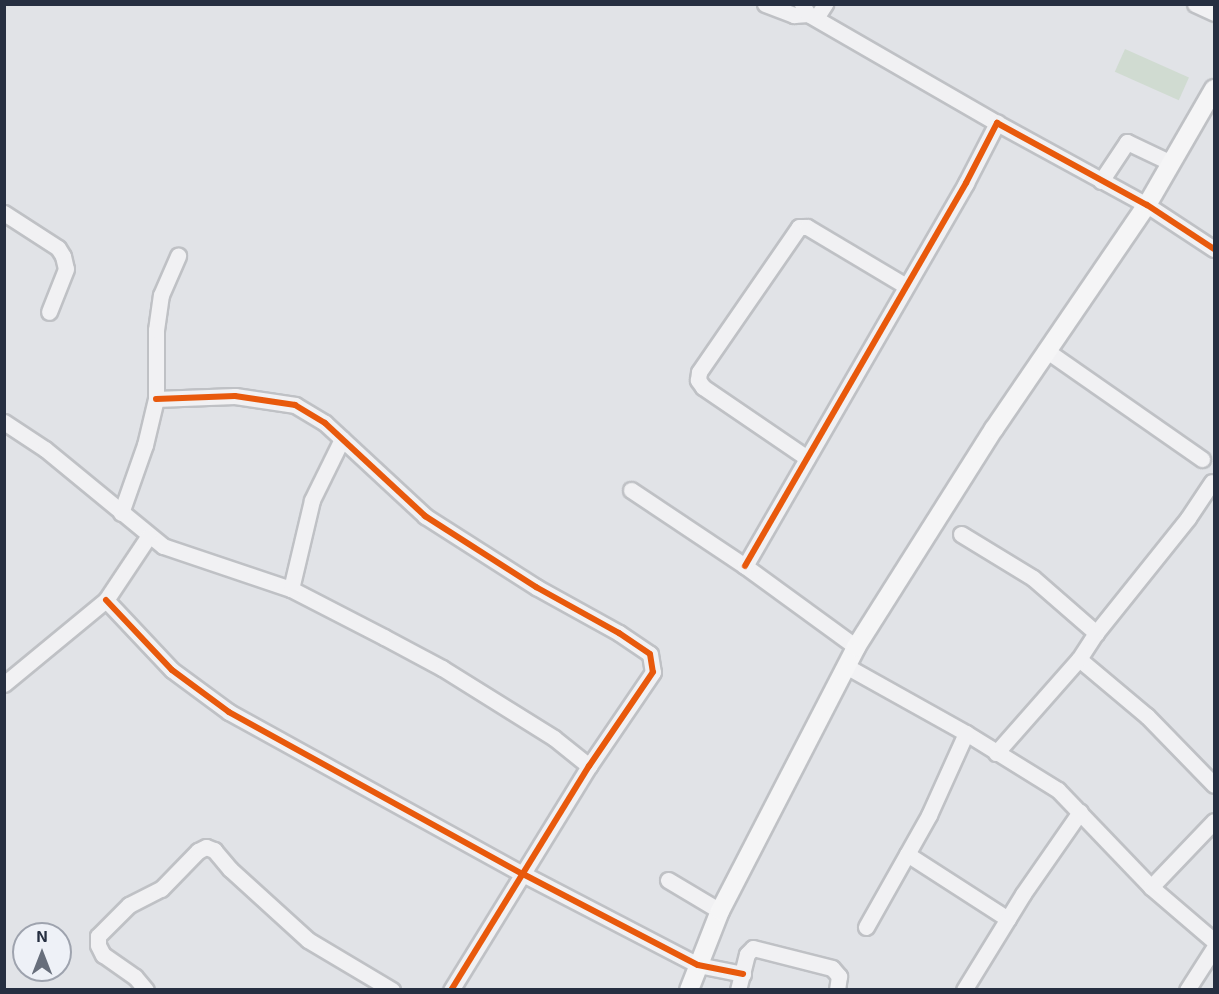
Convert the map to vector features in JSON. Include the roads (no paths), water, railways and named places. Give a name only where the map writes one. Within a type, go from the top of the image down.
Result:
[{"type":"main road","points":[[689,990],[720,911],[856,646],[994,429],[1147,205],[1215,89]]},
{"type":"street","points":[[765,4],[794,15],[809,12],[825,4]]},
{"type":"street","points":[[1195,4],[1215,13]]},
{"type":"street","points":[[809,12],[997,123],[1147,205],[1215,249]]},
{"type":"street","points":[[745,566],[997,123]]},
{"type":"street","points":[[1101,181],[1127,142],[1132,142],[1171,163]]},
{"type":"street","points":[[4,213],[58,248],[63,256],[66,269],[49,312]]},
{"type":"street","points":[[807,458],[703,387],[698,380],[699,372],[798,228],[807,227],[906,286]]},
{"type":"street","points":[[121,513],[145,445],[156,399],[156,330],[161,294],[178,256]]},
{"type":"street","points":[[1047,351],[1202,459]]},
{"type":"street","points":[[156,399],[235,396],[295,405],[325,423],[425,516],[506,568],[650,654],[652,672],[589,766],[451,990]]},
{"type":"street","points":[[4,422],[45,449],[148,537],[163,546],[291,589],[441,668],[554,738],[589,766]]},
{"type":"street","points":[[291,589],[312,500],[342,440]]},
{"type":"street","points":[[996,753],[1079,659],[1096,633],[1188,518],[1214,481]]},
{"type":"street","points":[[631,490],[745,566],[856,646]]},
{"type":"street","points":[[961,534],[1033,578],[1096,633]]},
{"type":"street","points":[[4,684],[106,600],[148,537]]},
{"type":"street","points":[[106,600],[172,670],[229,712],[523,874],[698,965],[743,974]]},
{"type":"street","points":[[1079,659],[1147,716],[1215,785]]},
{"type":"street","points":[[846,666],[966,733],[1058,790],[1151,887],[1215,941]]},
{"type":"street","points":[[866,927],[929,815],[966,733]]},
{"type":"street","points":[[964,990],[1008,919],[1080,812]]},
{"type":"street","points":[[1151,887],[1215,821]]},
{"type":"street","points":[[146,990],[135,977],[104,955],[98,945],[98,936],[129,905],[160,889],[198,851],[207,847],[214,850],[230,869],[308,940],[393,990]]},
{"type":"street","points":[[907,854],[1008,919]]},
{"type":"street","points":[[668,880],[720,911]]},
{"type":"street","points":[[738,990],[747,954],[757,948],[832,968],[839,976],[837,990]]},
{"type":"street","points":[[1187,990],[1215,948]]}]
